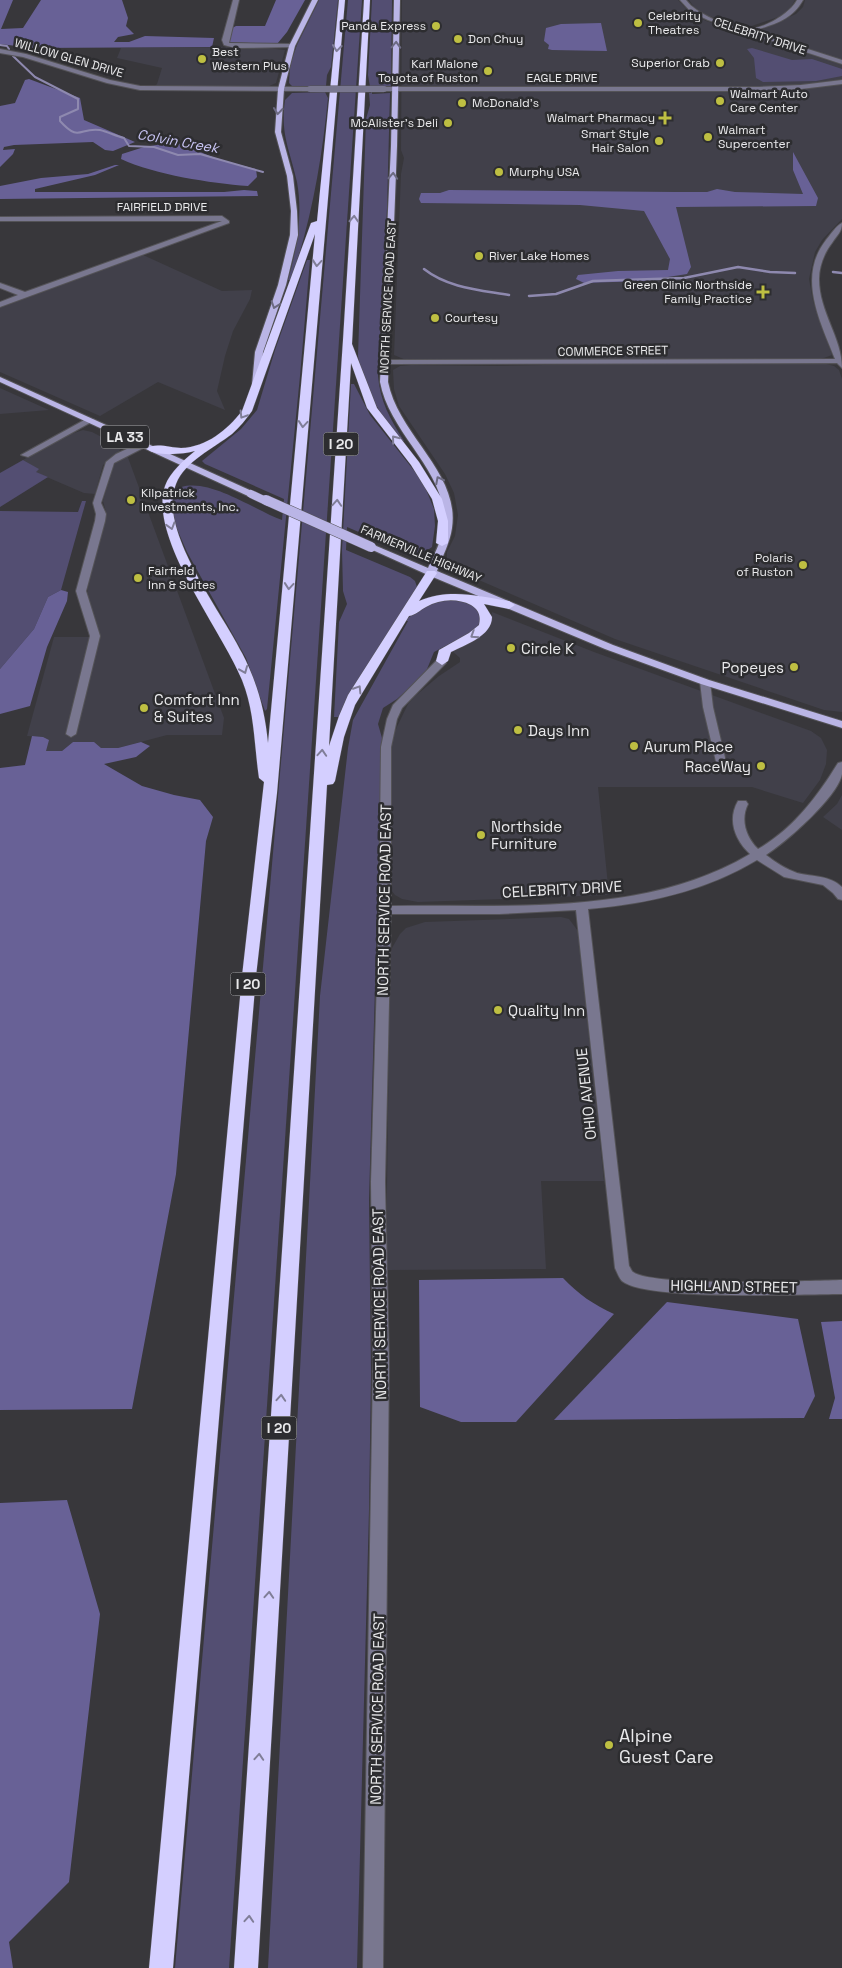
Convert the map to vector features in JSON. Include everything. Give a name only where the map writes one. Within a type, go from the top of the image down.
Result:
[{"type":"highway","name":"I 20","points":[[161,1968],[249,976],[270,793],[342,0]]},
{"type":"highway","name":"I 20","points":[[246,1968],[348,340],[367,0]]},
{"type":"highway","points":[[270,793],[263,761],[256,705],[244,668],[188,568],[170,526],[167,496],[170,485],[184,465],[234,428],[242,419],[256,387],[322,206]]},
{"type":"highway","points":[[348,340],[372,408],[415,464],[437,499],[443,521],[442,543]]},
{"type":"highway","points":[[147,447],[182,450],[193,449],[214,442]]},
{"type":"highway","points":[[313,889],[327,789],[339,729],[354,694],[430,573]]},
{"type":"highway","points":[[400,622],[422,602],[431,599],[452,597],[510,605]]},
{"type":"highway","points":[[442,661],[446,650],[473,636],[487,622],[485,613],[479,604],[452,597]]},
{"type":"main road","points":[[256,387],[259,352],[282,285],[294,235],[294,211],[290,176],[278,132],[281,90],[292,46],[315,0]]},
{"type":"main road","name":"NORTH SERVICE ROAD EAST","points":[[397,0],[394,146],[384,382],[386,395],[394,412],[409,437],[431,466],[443,489],[449,518],[442,543],[430,573]]},
{"type":"main road","name":"FARMERVILLE HIGHWAY","points":[[0,379],[184,465],[430,573],[609,647],[705,682],[842,725]]},
{"type":"street","points":[[236,0],[225,40],[226,44],[235,46],[292,46]]},
{"type":"street","name":"CELEBRITY DRIVE","points":[[683,0],[698,14],[842,62]]},
{"type":"street","points":[[746,31],[788,15],[794,10],[800,0]]},
{"type":"street","name":"WILLOW GLEN DRIVE","points":[[0,51],[24,55],[102,80],[135,88],[160,90],[281,90]]},
{"type":"street","name":"EAGLE DRIVE","points":[[281,90],[766,88],[801,87],[842,82]]},
{"type":"street","name":"FAIRFIELD DRIVE","points":[[0,218],[222,218],[227,222],[0,305]]},
{"type":"street","points":[[841,363],[819,305],[814,281],[821,251],[842,225]]},
{"type":"street","points":[[0,285],[24,295]]},
{"type":"street","name":"COMMERCE STREET","points":[[385,362],[506,364],[621,362],[841,363]]},
{"type":"street","points":[[25,455],[91,420]]},
{"type":"street","points":[[71,734],[95,636],[95,629],[81,601],[81,592],[100,521],[101,514],[97,503],[110,462],[147,447]]},
{"type":"street","name":"NORTH SERVICE ROAD EAST","points":[[373,1968],[381,1364],[378,1182],[388,734],[397,707],[442,661]]},
{"type":"street","points":[[705,682],[708,707],[722,766]]},
{"type":"street","name":"CELEBRITY DRIVE","points":[[385,910],[582,906],[633,900],[689,886],[725,873],[760,855],[807,815],[819,801],[842,766]]},
{"type":"street","points":[[742,804],[738,813],[744,840],[770,864],[793,876],[822,880],[839,891]]},
{"type":"street","name":"OHIO AVENUE","points":[[582,906],[622,1268],[628,1277]]},
{"type":"street","name":"HIGHLAND STREET","points":[[628,1277],[641,1282],[677,1287],[842,1287]]},
{"type":"shaded area","points":[[0,0],[13,0],[1,29],[23,28],[41,0],[122,0],[128,18],[126,26],[134,34],[118,37],[114,42],[129,42],[145,36],[214,38],[212,47],[33,48],[0,44]]},
{"type":"shaded area","points":[[276,0],[305,0],[287,32],[277,44],[228,42],[230,29],[236,26],[265,26]]},
{"type":"shaded area","points":[[319,0],[338,0],[331,67],[327,75],[326,86],[292,86],[289,83],[290,65],[297,45]]},
{"type":"shaded area","points":[[348,0],[362,0],[229,1968],[175,1968]]},
{"type":"shaded area","points":[[372,0],[392,0],[391,86],[372,86],[372,94],[390,93],[387,208],[378,376],[386,410],[404,441],[394,431],[374,402],[364,380],[358,356],[366,119],[370,105],[369,93],[371,93],[368,75]]},
{"type":"shaded area","points":[[402,0],[678,0],[689,12],[706,21],[842,65],[842,79],[792,86],[794,90],[842,84],[842,219],[822,240],[815,252],[809,279],[813,301],[832,355],[821,359],[498,362],[406,360],[394,355],[401,174],[404,158],[401,150]]},
{"type":"shaded area","points":[[689,0],[795,0],[790,9],[781,16],[746,28],[704,14],[694,7]]},
{"type":"shaded area","points":[[805,0],[842,0],[842,60],[758,33],[759,30],[796,14],[803,7]]},
{"type":"shaded area","points":[[601,23],[607,51],[552,50],[548,49],[549,45],[544,41],[546,28],[561,24]]},
{"type":"shaded area","points":[[258,47],[285,50],[276,83],[267,87],[153,88],[157,84],[162,68],[117,58],[121,48]]},
{"type":"shaded area","points":[[752,48],[792,60],[812,59],[842,69],[842,76],[816,81],[763,82],[756,78],[754,58],[747,49]]},
{"type":"shaded area","points":[[29,79],[80,98],[84,120],[135,142],[113,151],[105,150],[93,142],[14,145],[4,147],[3,150],[15,149],[13,154],[0,167],[0,106],[15,103],[25,80]]},
{"type":"shaded area","points":[[325,92],[328,98],[315,190],[298,258],[291,280],[288,280],[296,243],[299,195],[286,142],[284,123],[285,100],[292,93]]},
{"type":"shaded area","points":[[175,142],[220,160],[256,169],[257,177],[248,186],[217,183],[150,170],[121,159],[122,154],[144,147]]},
{"type":"shaded area","points":[[793,152],[818,198],[816,206],[676,207],[691,267],[687,274],[642,281],[584,283],[576,279],[578,275],[618,271],[668,270],[670,259],[644,211],[580,205],[421,203],[419,199],[421,193],[440,193],[449,190],[707,192],[717,189],[735,192],[803,194],[793,170]]},
{"type":"shaded area","points":[[119,165],[95,175],[35,189],[35,192],[224,192],[244,190],[257,191],[258,196],[0,199],[0,186],[41,178],[88,174]]},
{"type":"shaded area","points":[[143,255],[222,291],[252,290],[250,299],[233,331],[217,391],[225,410],[158,382],[100,416],[0,372],[0,308]]},
{"type":"shaded area","points":[[307,260],[310,260],[300,376],[267,709],[265,711],[246,658],[187,552],[177,529],[173,514],[172,492],[184,486],[211,489],[227,494],[282,520],[284,499],[202,461],[241,429],[257,410],[275,350]]},
{"type":"shaded area","points":[[640,363],[822,363],[834,366],[839,370],[842,379],[842,712],[824,710],[615,639],[458,571],[447,559],[447,552],[455,536],[458,515],[454,493],[445,474],[399,406],[394,389],[393,370],[400,366],[411,365],[494,366]]},
{"type":"shaded area","points":[[351,384],[354,384],[370,415],[423,482],[434,509],[435,526],[432,547],[423,551],[413,552],[406,552],[347,527],[346,550],[410,577],[415,581],[417,587],[346,703],[340,717],[334,717],[339,622],[347,604],[343,591],[342,550]]},
{"type":"shaded area","points":[[0,388],[49,410],[0,414]]},
{"type":"shaded area","points":[[83,430],[92,432],[121,447],[119,452],[103,465],[95,494],[84,493],[35,472],[38,469],[23,460],[62,437]]},
{"type":"shaded area","points":[[127,455],[224,718],[222,735],[167,735],[118,748],[101,748],[73,742],[62,751],[46,751],[43,737],[27,736],[54,637],[99,637],[98,629],[86,600],[89,581],[105,521],[106,512],[103,501],[112,468],[117,461]]},
{"type":"shaded area","points":[[23,460],[39,469],[36,472],[48,477],[0,507],[0,473]]},
{"type":"shaded area","points":[[82,501],[86,501],[61,590],[48,597],[34,629],[0,669],[0,511],[78,512]]},
{"type":"shaded area","points":[[61,590],[68,592],[67,601],[47,647],[30,706],[0,714],[0,669],[34,629],[48,597]]},
{"type":"shaded area","points":[[448,600],[465,601],[480,608],[480,628],[434,652],[425,674],[397,699],[383,708],[378,724],[382,738],[369,1200],[371,1375],[369,1510],[357,1968],[268,1968],[320,996],[348,748],[353,720],[408,621],[405,621],[425,607],[436,602]]},
{"type":"shaded area","points":[[492,612],[594,652],[811,731],[821,738],[827,750],[826,764],[820,780],[803,803],[752,787],[598,787],[609,895],[418,902],[402,899],[391,890],[392,744],[395,731],[408,704],[414,697],[439,676],[460,662],[460,658],[452,651],[490,627]]},
{"type":"shaded area","points":[[32,736],[43,737],[49,740],[46,751],[62,751],[73,742],[94,742],[101,748],[118,748],[141,742],[150,746],[136,757],[104,764],[142,786],[200,800],[213,817],[206,841],[176,1174],[132,1409],[0,1410],[0,768],[25,765]]},
{"type":"shaded area","points":[[842,795],[842,830],[823,817],[837,804]]},
{"type":"shaded area","points":[[561,917],[569,919],[578,931],[604,1181],[541,1181],[546,1269],[386,1270],[390,955],[392,948],[406,928],[425,922]]},
{"type":"shaded area","points":[[563,1278],[587,1299],[614,1314],[516,1422],[461,1422],[420,1407],[419,1280]]},
{"type":"shaded area","points":[[667,1302],[798,1319],[815,1396],[804,1418],[554,1420]]},
{"type":"shaded area","points":[[842,1321],[842,1419],[829,1419],[835,1398],[821,1322]]},
{"type":"shaded area","points":[[67,1500],[100,1614],[69,1882],[9,1942],[13,1968],[0,1968],[0,1503]]},
{"type":"waterway","name":"Colvin Creek","points":[[0,45],[7,46],[9,49]]},
{"type":"waterway","name":"Colvin Creek","points":[[13,56],[35,77],[78,99],[78,109],[60,117],[60,121],[76,133],[100,130],[124,138],[129,146],[154,147],[178,155],[200,154],[263,172]]},
{"type":"waterway","name":"Colvin Creek","points":[[529,296],[556,294],[593,281],[684,278],[738,267],[770,272],[795,273]]},
{"type":"waterway","name":"Colvin Creek","points":[[424,269],[454,284],[476,290],[509,295]]},
{"type":"waterway","name":"Colvin Creek","points":[[833,272],[842,273]]},
{"type":"place","name":"Celebrity Theatres","points":[[638,23]]},
{"type":"place","name":"Panda Express","points":[[436,26]]},
{"type":"place","name":"Don Chuy","points":[[458,39]]},
{"type":"place","name":"Best Western Plus","points":[[202,59]]},
{"type":"place","name":"Superior Crab","points":[[720,63]]},
{"type":"place","name":"Karl Malone Toyota of Ruston","points":[[488,71]]},
{"type":"place","name":"Walmart Auto Care Center","points":[[720,101]]},
{"type":"place","name":"McDonald's","points":[[462,103]]},
{"type":"place","name":"Walmart Pharmacy","points":[[665,118]]},
{"type":"place","name":"McAlister's Deli","points":[[448,123]]},
{"type":"place","name":"Walmart Supercenter","points":[[708,137]]},
{"type":"place","name":"Smart Style Hair Salon","points":[[659,141]]},
{"type":"place","name":"Murphy USA","points":[[499,172]]},
{"type":"place","name":"River Lake Homes","points":[[479,256]]},
{"type":"place","name":"Green Clinic Northside Family Practice","points":[[763,292]]},
{"type":"place","name":"Courtesy","points":[[435,318]]},
{"type":"place","name":"Kilpatrick Investments, Inc.","points":[[131,500]]},
{"type":"place","name":"Polaris of Ruston","points":[[803,565]]},
{"type":"place","name":"Fairfield Inn & Suites","points":[[138,578]]},
{"type":"place","name":"Circle K","points":[[511,648]]},
{"type":"place","name":"Popeyes","points":[[794,667]]},
{"type":"place","name":"Comfort Inn & Suites","points":[[144,708]]},
{"type":"place","name":"Days Inn","points":[[518,730]]},
{"type":"place","name":"Aurum Place","points":[[634,746]]},
{"type":"place","name":"RaceWay","points":[[761,766]]},
{"type":"place","name":"Northside Furniture","points":[[481,835]]},
{"type":"place","name":"Quality Inn","points":[[498,1010]]},
{"type":"place","name":"Alpine Guest Care","points":[[609,1745]]}]
